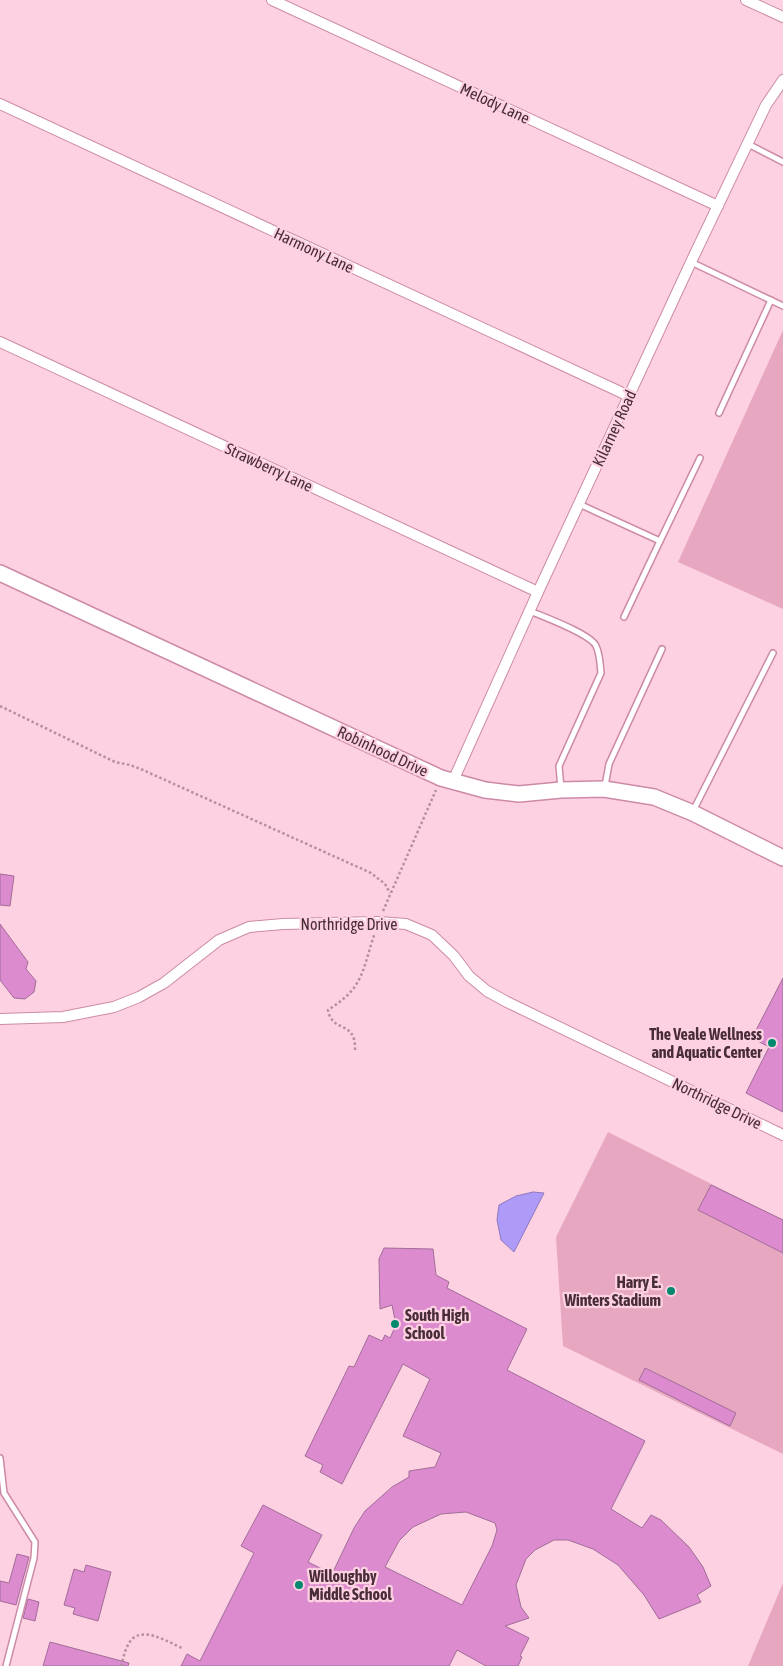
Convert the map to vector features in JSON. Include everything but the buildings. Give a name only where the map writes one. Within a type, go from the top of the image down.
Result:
[{"type":"street","name":"Melody Lane","points":[[272,0],[718,206]]},
{"type":"street","points":[[746,0],[783,17]]},
{"type":"street","name":"Kilarney Road","points":[[453,780],[691,262],[766,104],[783,80]]},
{"type":"street","name":"Harmony Lane","points":[[0,104],[629,396]]},
{"type":"street","name":"Strawberry Lane","points":[[0,342],[538,592]]},
{"type":"street","name":"Robinhood Drive","points":[[0,573],[442,778],[485,790],[519,794],[561,790],[604,789],[654,797],[693,813],[783,858]]},
{"type":"street","name":"Northridge Drive","points":[[0,1019],[62,1017],[114,1007],[139,997],[164,983],[219,940],[249,927],[283,924],[378,922],[406,924],[432,935],[454,956],[469,976],[494,995],[783,1135]]},
{"type":"lane","points":[[747,144],[783,162]]},
{"type":"lane","points":[[691,262],[783,306]]},
{"type":"lane","points":[[719,413],[771,300]]},
{"type":"lane","points":[[624,617],[700,458]]},
{"type":"lane","points":[[579,504],[660,541]]},
{"type":"lane","points":[[530,611],[587,636],[596,644],[600,659],[601,673],[559,766],[561,790]]},
{"type":"lane","points":[[604,789],[610,764],[662,650]]},
{"type":"lane","points":[[693,813],[773,653]]},
{"type":"lane","points":[[0,1458],[4,1493],[35,1542],[34,1558],[6,1666]]},
{"type":"path","points":[[0,706],[115,762],[143,770],[371,873],[385,884],[390,893]]},
{"type":"path","points":[[121,1666],[127,1645],[134,1637],[142,1634],[150,1635],[182,1648]]},
{"type":"shaded area","points":[[783,330],[783,609],[678,562]]},
{"type":"shaded area","name":"Harry E. Winters Stadium","points":[[608,1132],[783,1220],[783,1454],[563,1346],[556,1237]]},
{"type":"shaded area","points":[[533,1192],[544,1193],[514,1252],[501,1240],[497,1220],[499,1205],[516,1196]]},
{"type":"shaded area","points":[[783,1583],[783,1666],[748,1666]]},
{"type":"place","name":"The Veale Wellness and Aquatic Center","points":[[772,1043]]},
{"type":"place","name":"Harry E. Winters Stadium","points":[[671,1291]]},
{"type":"place","name":"South High School","points":[[395,1324]]},
{"type":"place","name":"Willoughby Middle School","points":[[299,1585]]}]
